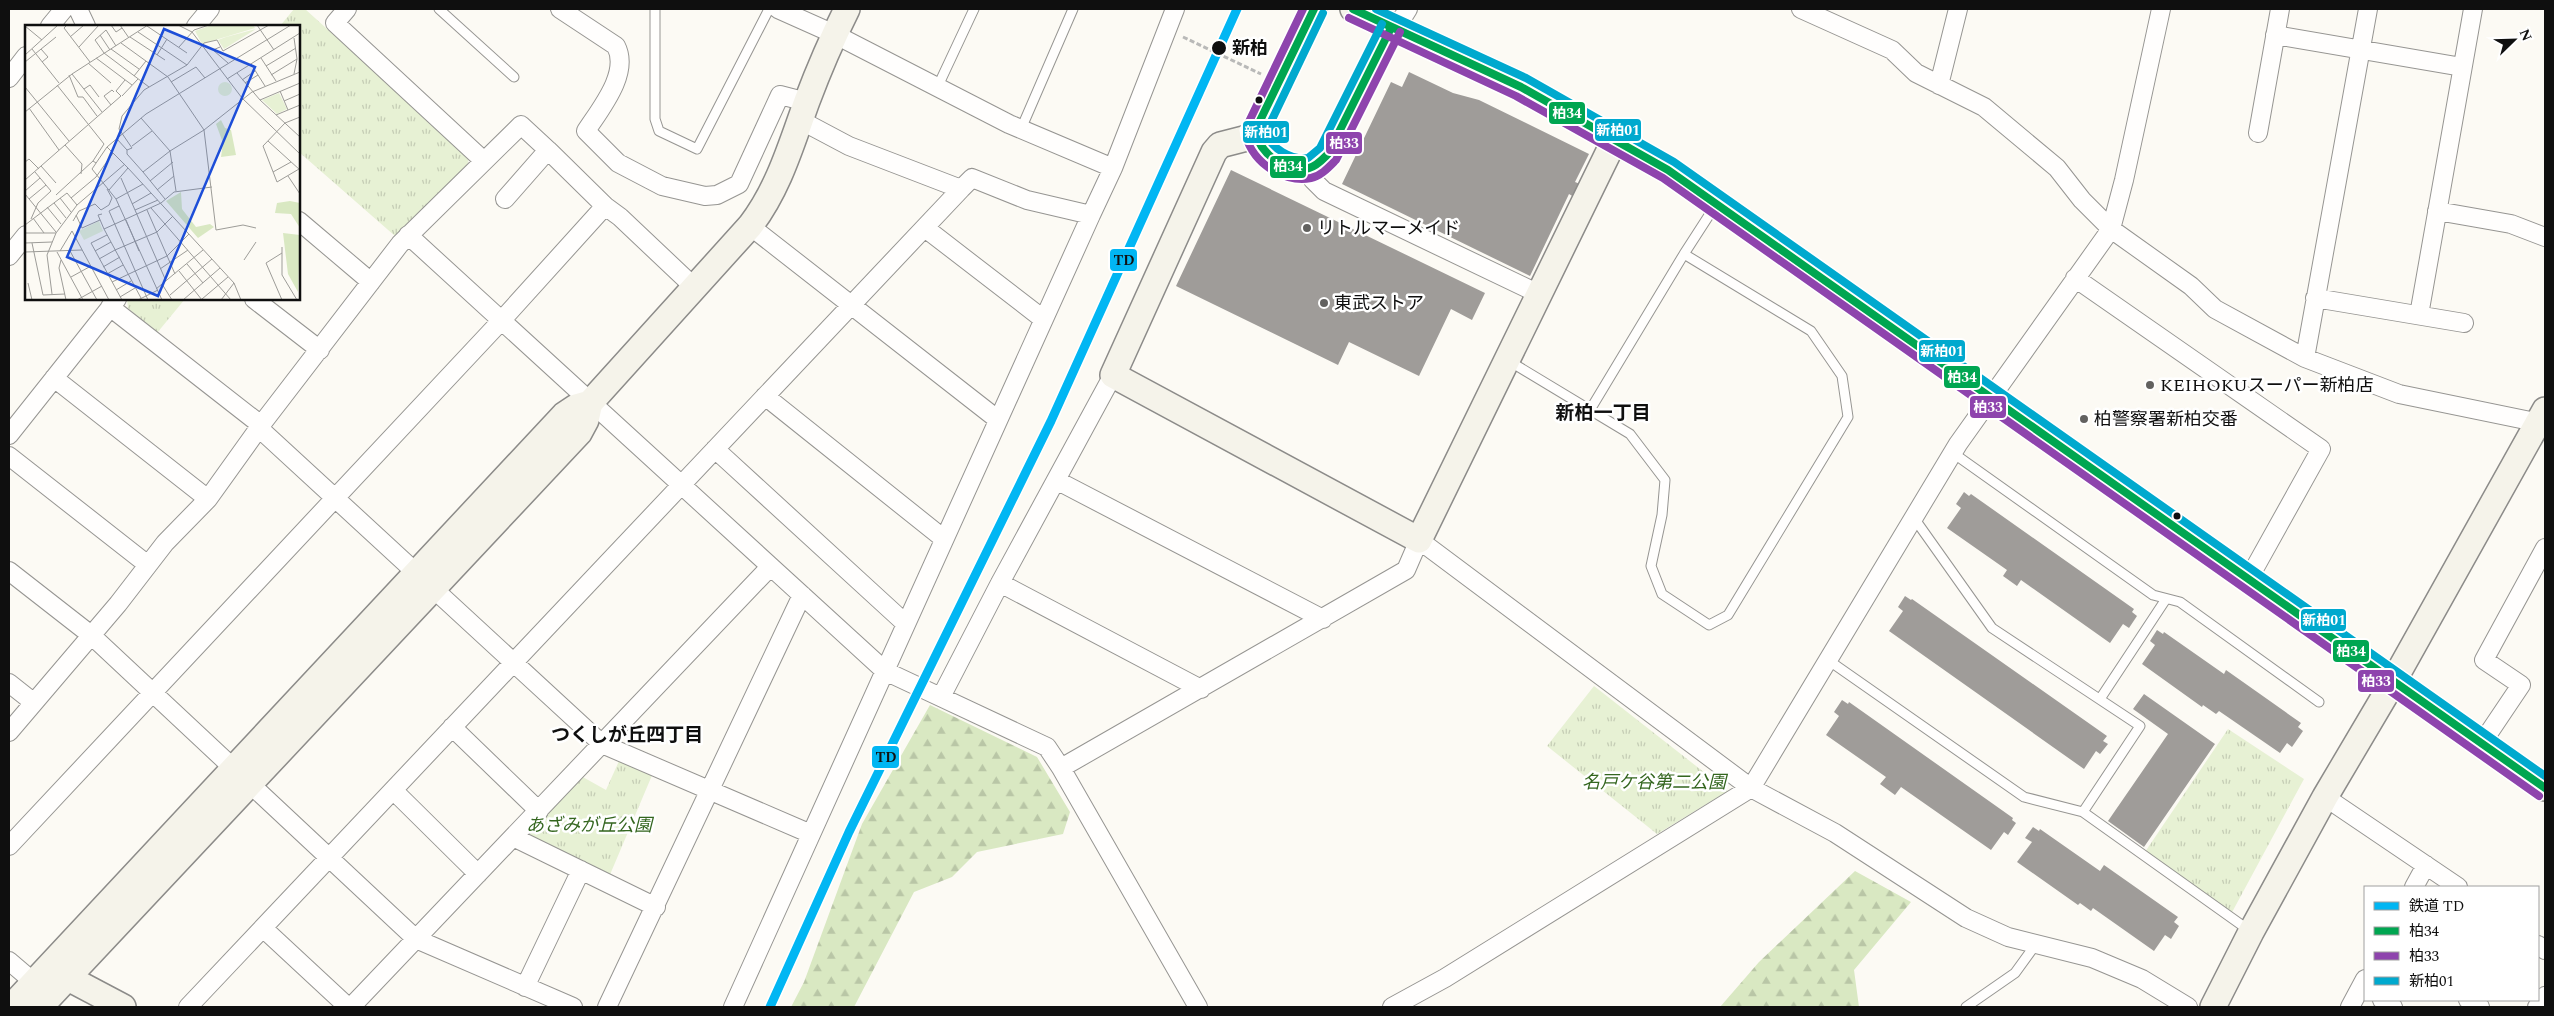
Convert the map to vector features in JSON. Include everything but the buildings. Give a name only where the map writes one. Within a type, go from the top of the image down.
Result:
[{"type":"street","points":[[51,25],[64,9]]},
{"type":"street","points":[[78,9],[86,25]]},
{"type":"street","points":[[197,25],[210,9]]},
{"type":"street","points":[[347,9],[335,24],[484,161]]},
{"type":"street","points":[[560,9],[616,46],[621,56],[614,85],[586,131],[618,163],[662,186],[705,196],[717,194],[739,184],[780,95],[849,146],[961,189]]},
{"type":"street","points":[[778,9],[834,34],[1021,129],[1113,168]]},
{"type":"street","points":[[11,1007],[48,986],[426,582],[564,415],[576,407],[590,403],[750,226],[762,211],[778,181],[834,34],[847,9]]},
{"type":"street","points":[[733,1007],[997,419],[1113,168],[1167,30],[1173,9]]},
{"type":"street","points":[[1314,9],[1256,125],[1255,136],[1265,152],[1276,160],[1295,168],[1310,168],[1328,154],[1391,28],[1403,18],[1408,9]]},
{"type":"street","points":[[1353,9],[1522,87],[1668,170],[2545,788]]},
{"type":"street","points":[[1801,9],[1892,50],[1916,72],[1984,108],[2057,168],[2082,200],[2111,228],[2191,286],[2215,309],[2305,358],[2399,394],[2543,419],[2325,797],[2251,932],[2213,1007]]},
{"type":"street","points":[[1939,85],[1958,9]]},
{"type":"street","points":[[1392,1007],[1445,978],[1751,788],[1953,453],[2111,228],[2124,180],[2162,9]]},
{"type":"street","points":[[2258,133],[2280,9]]},
{"type":"street","points":[[2305,358],[2368,9]]},
{"type":"street","points":[[2419,315],[2472,9]]},
{"type":"street","points":[[2275,34],[2462,67]]},
{"type":"street","points":[[9,78],[25,57]]},
{"type":"street","points":[[9,732],[165,543],[208,499],[260,426],[408,234],[521,125],[694,287]]},
{"type":"street","points":[[941,697],[1000,583],[1113,374],[1214,152],[1220,145],[1255,136]]},
{"type":"street","points":[[1062,768],[1406,570],[1615,139]]},
{"type":"street","points":[[505,199],[548,150]]},
{"type":"street","points":[[1310,168],[1313,180],[1324,191],[1539,294]]},
{"type":"street","points":[[188,1007],[264,929],[392,790],[972,178],[1027,200],[1091,215]]},
{"type":"street","points":[[9,846],[501,321],[606,206]]},
{"type":"street","points":[[2437,211],[2511,224],[2545,237]]},
{"type":"street","points":[[300,222],[372,282]]},
{"type":"street","points":[[750,226],[997,419]]},
{"type":"street","points":[[925,228],[1043,319]]},
{"type":"street","points":[[408,234],[884,672],[1047,747],[1062,768],[1198,1007]]},
{"type":"street","points":[[9,255],[25,236]]},
{"type":"street","points":[[2075,278],[2321,449],[2248,580]]},
{"type":"street","points":[[2315,298],[2464,323]]},
{"type":"street","points":[[255,300],[320,350]]},
{"type":"street","points":[[9,435],[113,303],[260,426],[602,744],[811,834]]},
{"type":"street","points":[[1113,374],[1419,540],[1751,788],[1835,833],[1966,918],[2008,936],[2092,958],[2142,979],[2188,1007]]},
{"type":"street","points":[[54,378],[208,499]]},
{"type":"street","points":[[765,396],[944,540]]},
{"type":"street","points":[[715,449],[906,624]]},
{"type":"street","points":[[9,456],[148,565]]},
{"type":"street","points":[[1056,480],[1323,618]]},
{"type":"street","points":[[2482,743],[2521,685],[2484,660],[2545,548]]},
{"type":"street","points":[[264,929],[350,1007],[514,837],[770,566]]},
{"type":"street","points":[[9,571],[91,635],[416,939],[573,1007]]},
{"type":"street","points":[[1000,583],[1201,689]]},
{"type":"street","points":[[607,1007],[711,791],[802,595]]},
{"type":"street","points":[[9,683],[33,702]]},
{"type":"street","points":[[452,727],[538,810]]},
{"type":"street","points":[[392,790],[478,874]]},
{"type":"street","points":[[2325,797],[2457,886]]},
{"type":"street","points":[[514,837],[656,907]]},
{"type":"street","points":[[2415,886],[2426,865]]},
{"type":"street","points":[[525,987],[581,870]]},
{"type":"street","points":[[9,961],[48,986],[123,1007]]},
{"type":"street","points":[[2350,1007],[2364,984]]},
{"type":"street","points":[[2537,1007],[2545,996]]},
{"type":"lane","points":[[440,9],[514,77]]},
{"type":"lane","points":[[654,9],[655,119],[659,131],[697,149],[769,9]]},
{"type":"lane","points":[[937,88],[974,9]]},
{"type":"lane","points":[[1021,129],[1073,9]]},
{"type":"lane","points":[[1590,410],[1717,203]]},
{"type":"lane","points":[[1507,360],[1630,434],[1665,480],[1662,515],[1651,566],[1662,594],[1708,624],[1728,615],[1848,418],[1842,376],[1811,331],[1684,254]]},
{"type":"lane","points":[[1953,453],[2153,595],[2180,602],[2320,702]]},
{"type":"lane","points":[[1914,518],[1992,628],[2140,726],[2083,812]]},
{"type":"lane","points":[[2100,699],[2166,599]]},
{"type":"lane","points":[[1828,660],[2024,797],[2083,812],[2251,932]]},
{"type":"lane","points":[[1966,1007],[2015,972],[2036,944]]},
{"type":"path","points":[[1167,30],[1277,81]]},
{"type":"green space","points":[[294,9],[305,9],[469,157],[467,168],[395,236],[300,153],[300,25],[281,25]]},
{"type":"green space","points":[[127,300],[184,300],[157,333],[128,308]]},
{"type":"green space","name":"名戸ケ谷第二公園","points":[[1594,686],[1728,791],[1657,834],[1547,746]]},
{"type":"green space","points":[[930,705],[1037,757],[1070,812],[1063,834],[977,852],[952,877],[914,892],[854,1007],[791,1007],[804,982],[862,824]]},
{"type":"green space","points":[[2228,729],[2304,779],[2230,916],[2143,855]]},
{"type":"green space","name":"あざみが丘公園","points":[[619,761],[653,773],[609,877],[530,839],[528,831],[581,776],[606,790]]},
{"type":"green space","points":[[1855,871],[1911,902],[1854,970],[1859,1007],[1720,1007],[1759,962]]},
{"type":"rail line","name":"TD","points":[[770,1007],[849,832],[1051,421],[1237,9]]},
{"type":"transit line","name":"柏33","points":[[1303,9],[1245,130],[1247,141],[1259,160],[1278,173],[1288,177],[1300,179],[1315,177],[1325,171],[1336,160],[1400,32]]},
{"type":"transit line","name":"柏34","points":[[1314,9],[1255,131],[1262,147],[1268,154],[1283,165],[1291,168],[1312,167],[1328,154],[1391,28]]},
{"type":"transit line","name":"柏34","points":[[1353,9],[1521,87],[1668,170],[2545,788]]},
{"type":"transit line","name":"新柏01","points":[[1376,9],[1526,78],[1674,162],[2545,776]]},
{"type":"transit line","name":"新柏01","points":[[1323,13],[1266,132],[1272,144],[1282,152],[1295,157],[1308,158],[1320,148],[1382,24]]},
{"type":"transit line","name":"柏33","points":[[1349,18],[1516,96],[1663,178],[2539,796]]},
{"type":"place","name":"新柏","points":[[1219,48]]},
{"type":"place","name":"リトルマーメイド","points":[[1307,228]]},
{"type":"place","name":"東武ストア","points":[[1324,303]]},
{"type":"place","name":"KEIHOKUスーパー新柏店","points":[[2150,385]]},
{"type":"place","name":"柏警察署新柏交番","points":[[2084,419]]},
{"type":"district","name":"新柏一丁目","points":[[1603,412]]},
{"type":"district","name":"つくしが丘四丁目","points":[[627,734]]}]
